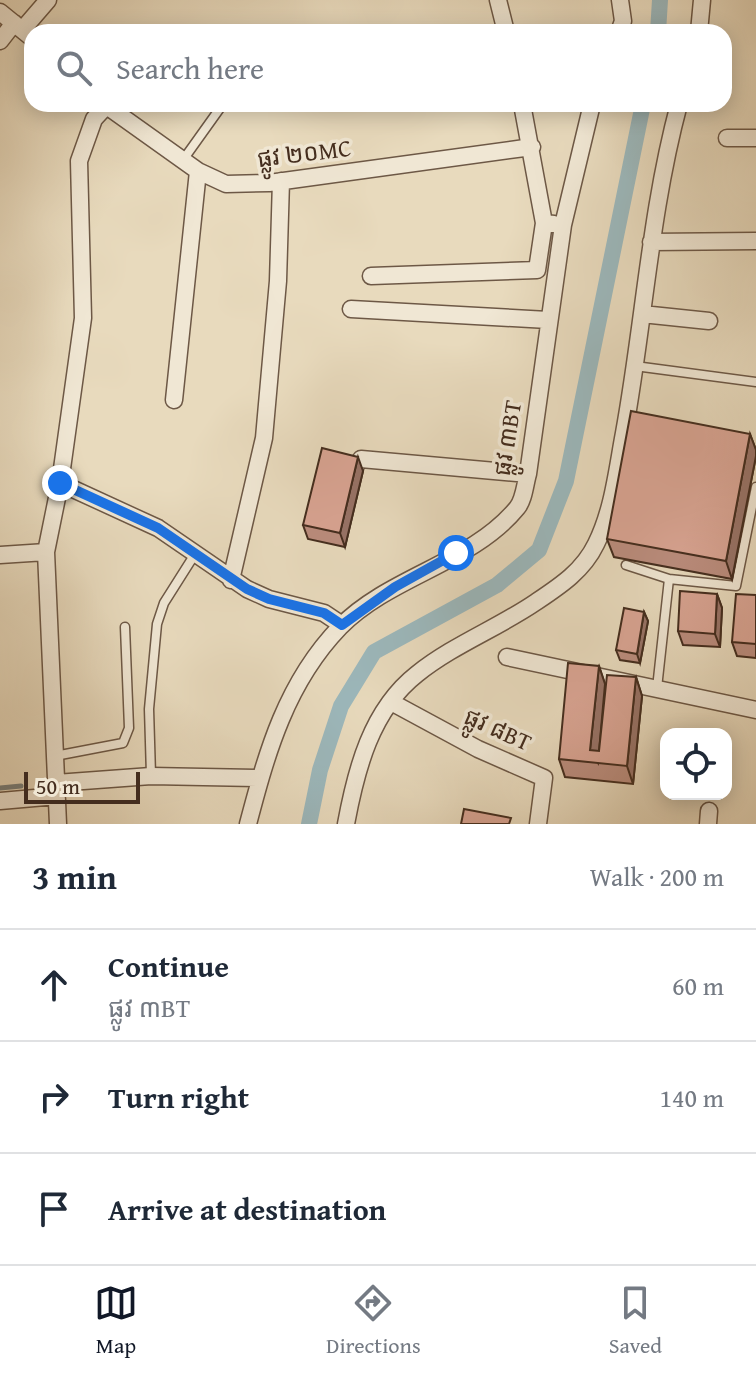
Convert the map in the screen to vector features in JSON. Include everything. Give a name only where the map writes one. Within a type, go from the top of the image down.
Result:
[{"type":"street","points":[[28,24],[48,0]]},
{"type":"street","points":[[498,0],[504,24]]},
{"type":"street","points":[[620,0],[622,24]]},
{"type":"street","points":[[700,24],[702,0]]},
{"type":"street","points":[[0,12],[23,30],[0,41]]},
{"type":"street","points":[[58,824],[46,552],[60,483],[83,318],[79,161],[100,112]]},
{"type":"street","name":"ផ្លូវ ២០MC","points":[[115,112],[198,171],[226,184],[281,181],[532,147]]},
{"type":"street","points":[[371,276],[537,270],[544,223],[524,112]]},
{"type":"street","name":"ផ្លូវ ៣BT","points":[[248,824],[266,752],[288,701],[310,663],[342,625],[395,587],[488,536],[519,506],[528,474],[563,225],[590,112]]},
{"type":"street","points":[[346,824],[354,777],[366,742],[391,702],[415,674],[573,577],[596,546],[609,510],[635,366],[651,242],[677,112]]},
{"type":"street","points":[[727,138],[756,138]]},
{"type":"street","points":[[174,400],[198,171]]},
{"type":"street","points":[[231,580],[264,438],[278,281],[281,181]]},
{"type":"street","points":[[544,223],[563,225]]},
{"type":"street","points":[[651,242],[756,241]]},
{"type":"street","points":[[351,309],[548,320]]},
{"type":"street","points":[[642,314],[709,321]]},
{"type":"street","points":[[361,459],[528,474]]},
{"type":"street","points":[[60,483],[158,528],[231,580],[269,599],[324,613],[342,625]]},
{"type":"street","points":[[0,555],[46,552]]},
{"type":"street","points":[[507,657],[756,710]]},
{"type":"street","name":"ផ្លូវ ៨BT","points":[[391,702],[478,749],[544,778],[538,824]]},
{"type":"street","points":[[0,801],[151,776],[260,778]]},
{"type":"lane","points":[[183,160],[217,112]]},
{"type":"lane","points":[[635,366],[756,382]]},
{"type":"lane","points":[[626,565],[669,579],[736,586],[756,487]]},
{"type":"lane","points":[[151,776],[149,709],[157,624],[164,603],[195,554]]},
{"type":"lane","points":[[657,689],[669,579]]},
{"type":"lane","points":[[54,756],[123,743],[129,728],[125,627]]},
{"type":"building","points":[[631,411],[750,434],[726,561],[607,539]]},
{"type":"building","points":[[322,448],[358,457],[340,533],[303,525]]},
{"type":"building","points":[[680,591],[717,594],[715,634],[678,631]]},
{"type":"building","points":[[736,594],[756,595],[756,644],[732,642]]},
{"type":"building","points":[[624,608],[644,612],[637,654],[616,650]]},
{"type":"building","points":[[568,663],[599,666],[590,750],[599,751],[607,675],[636,677],[627,766],[559,759]]},
{"type":"building","points":[[464,809],[511,818],[509,824],[461,824]]},
{"type":"waterway","points":[[658,24],[660,0]]},
{"type":"waterway","points":[[309,824],[320,770],[341,706],[374,652],[497,585],[539,550],[566,481],[641,112]]},
{"type":"waterway","points":[[0,788],[21,786]]},
{"type":"route","points":[[60,483],[158,528],[247,589],[269,599],[324,613],[342,625],[395,587],[456,553]]}]
